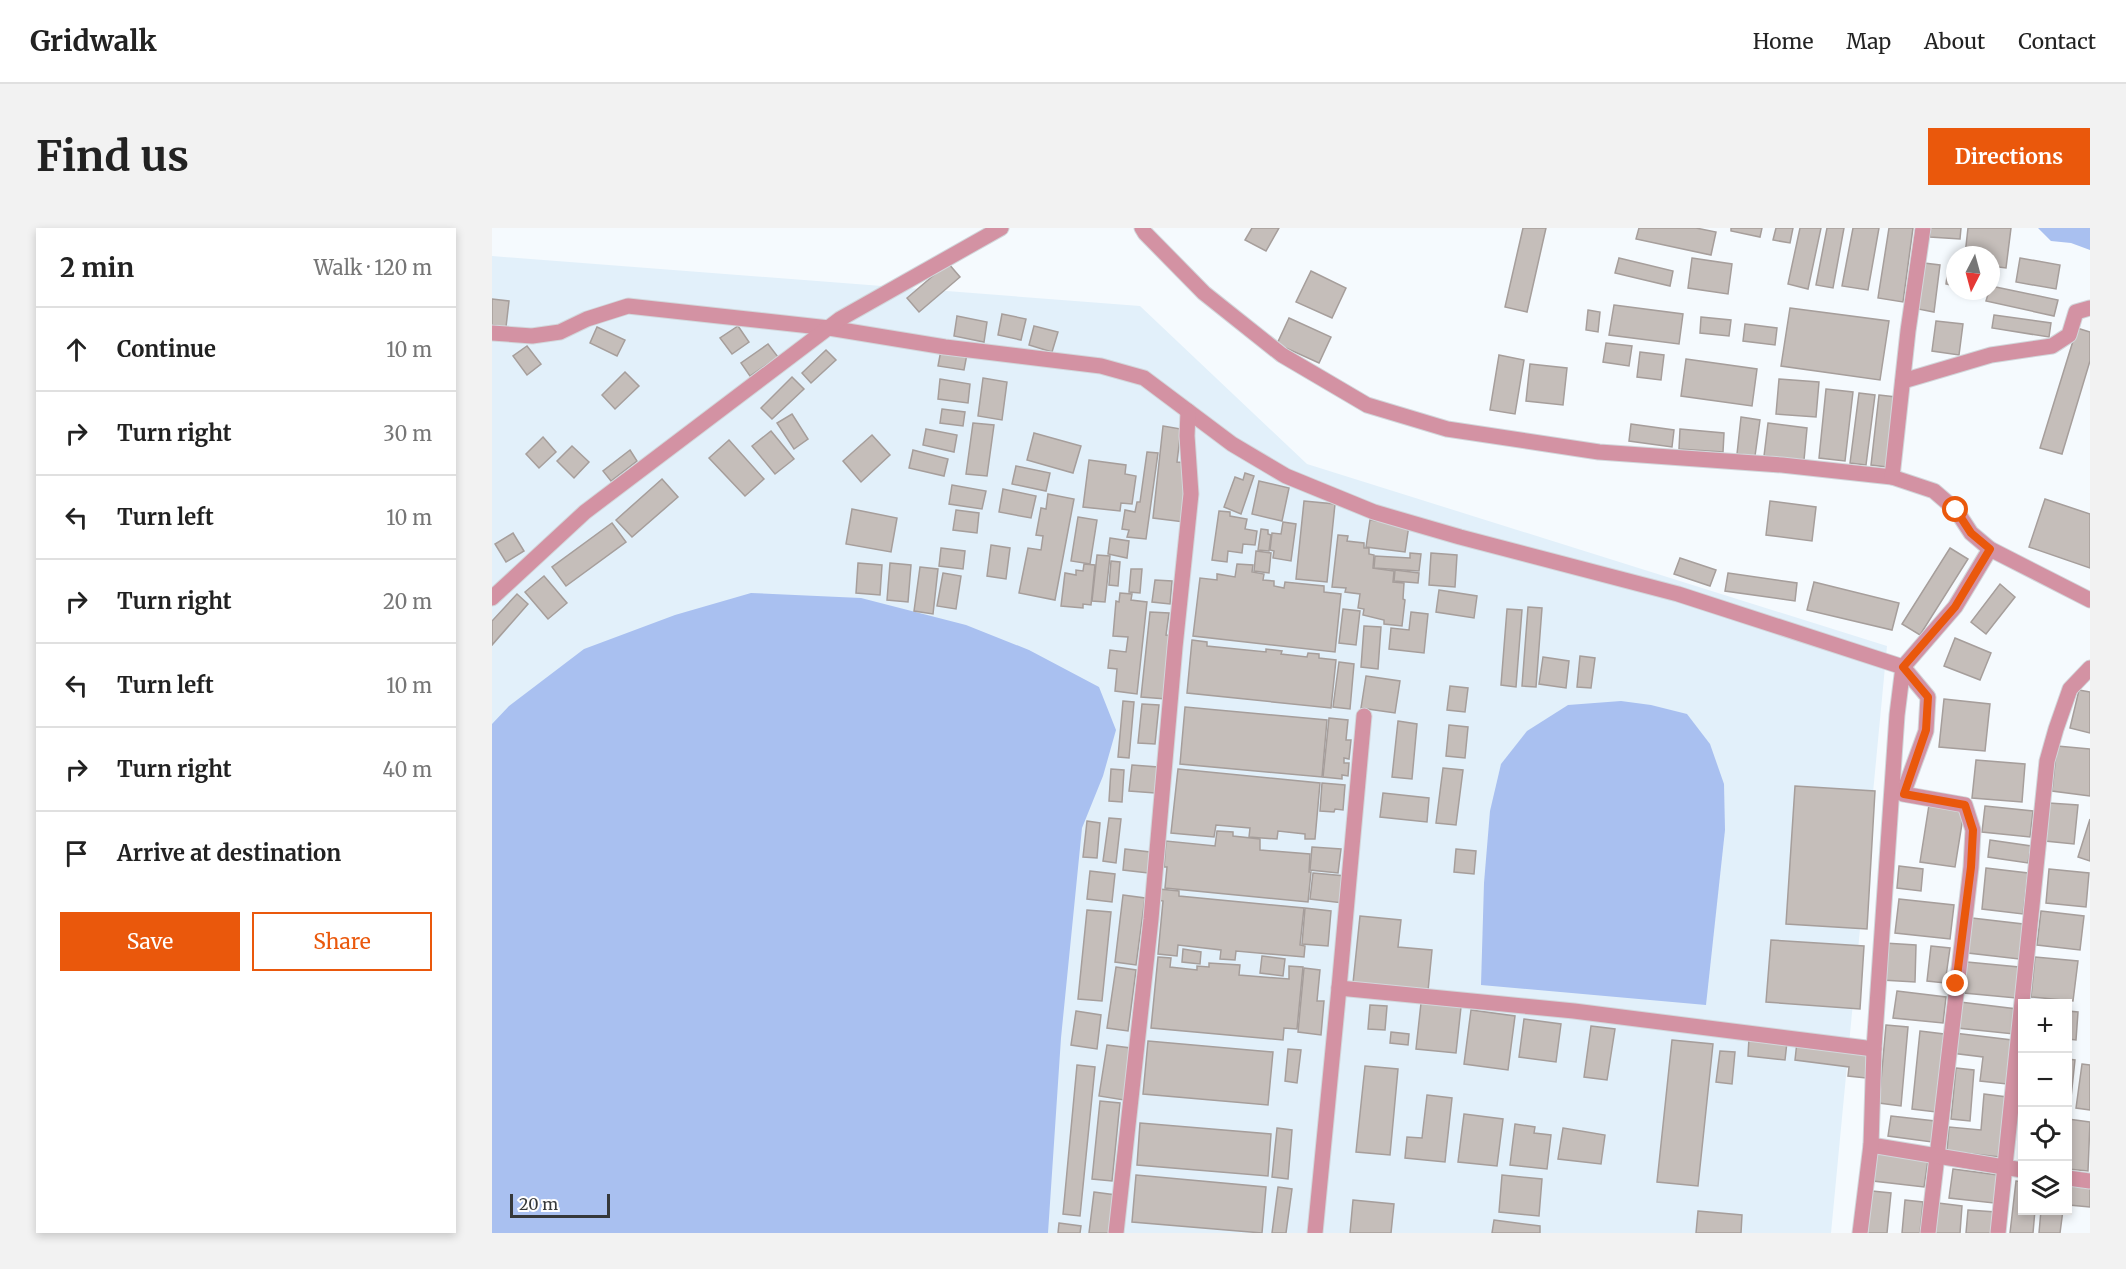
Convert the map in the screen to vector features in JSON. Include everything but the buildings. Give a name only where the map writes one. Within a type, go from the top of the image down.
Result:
[{"type":"street","points":[[492,598],[585,512],[840,319],[1001,228]]},
{"type":"street","points":[[1142,228],[1204,293],[1282,355],[1367,405],[1447,429],[1588,451],[1782,465],[1892,477],[1934,491],[1956,510],[1971,533],[1990,549],[2090,600]]},
{"type":"street","points":[[1892,477],[1908,331],[1923,228]]},
{"type":"street","points":[[492,333],[532,336],[560,332],[628,306],[829,327],[945,347],[1101,366],[1144,378],[1232,444],[1286,476],[1374,512],[1678,594],[1903,667],[1928,697],[1926,730],[1904,794],[1965,805],[1973,830],[1971,867],[1935,1156],[1928,1233]]},
{"type":"street","points":[[1902,381],[1991,355],[2052,346],[2069,335],[2076,312],[2090,308]]},
{"type":"street","points":[[1116,1233],[1151,920],[1174,646],[1191,494],[1187,436],[1188,411]]},
{"type":"street","points":[[1860,1233],[1871,1145],[1874,1049],[1897,715],[1903,667],[1955,607],[1990,549]]},
{"type":"street","points":[[1998,1233],[2036,886],[2047,761],[2070,689],[2090,668]]},
{"type":"street","points":[[1315,1233],[1364,716]]},
{"type":"street","points":[[1339,988],[1574,1011],[1874,1049]]},
{"type":"street","points":[[1871,1145],[2018,1169]]},
{"type":"street","points":[[2072,1179],[2090,1181]]},
{"type":"shaded area","points":[[492,256],[1140,306],[1307,464],[1887,646],[1831,1233],[492,1233]]},
{"type":"water","points":[[2038,228],[2090,228],[2090,250],[2071,243],[2051,241]]},
{"type":"water","points":[[751,593],[861,598],[966,625],[1029,650],[1099,687],[1116,730],[1103,776],[1082,828],[1061,1038],[1048,1233],[492,1233],[492,724],[509,706],[584,649],[675,615]]},
{"type":"water","points":[[1621,701],[1651,705],[1687,714],[1710,744],[1724,784],[1725,830],[1706,1005],[1481,985],[1484,883],[1490,811],[1501,764],[1527,731],[1568,705]]},
{"type":"route","points":[[1956,510],[1971,533],[1990,549],[1955,607],[1903,667],[1928,697],[1926,730],[1904,794],[1965,805],[1973,830],[1971,867],[1956,984]]}]
